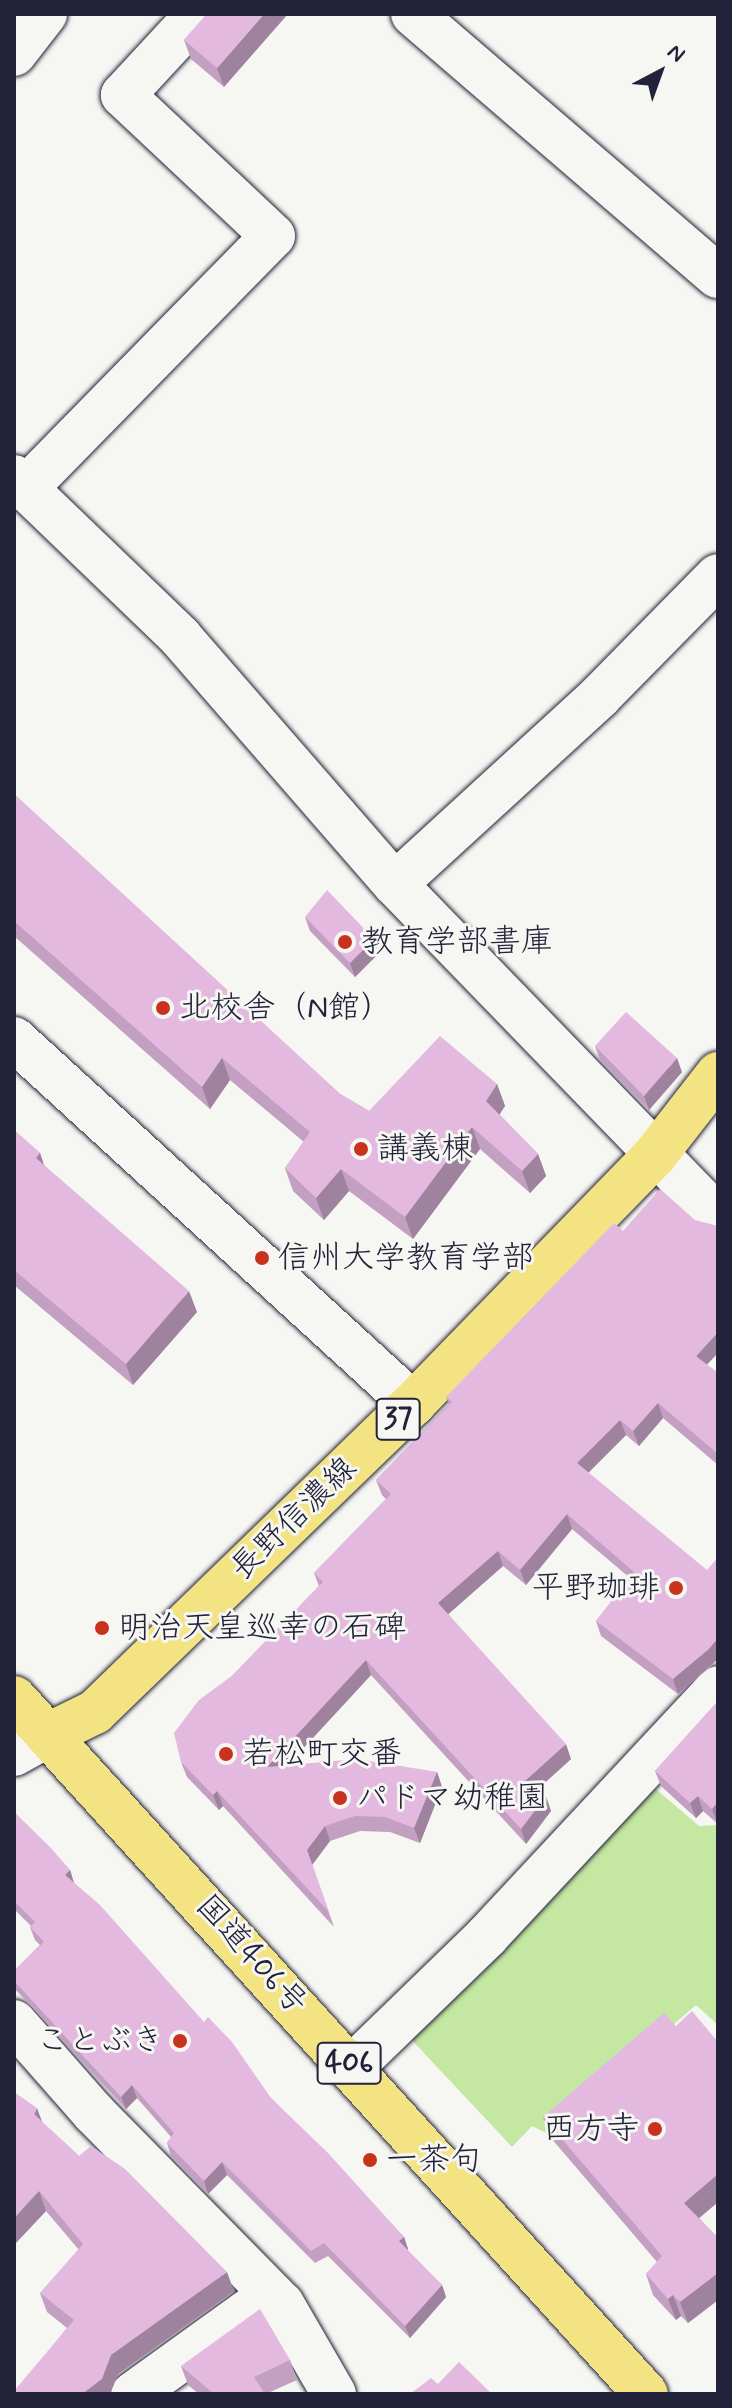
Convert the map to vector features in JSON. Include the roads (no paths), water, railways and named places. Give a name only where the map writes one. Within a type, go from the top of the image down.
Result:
[{"type":"main road","name":"長野信濃線","points":[[32,1744],[95,1712],[413,1404],[655,1155],[718,1074]]},
{"type":"main road","name":"国道406号","points":[[14,1698],[32,1744],[352,2067],[646,2394]]},
{"type":"street","points":[[198,14],[123,95],[273,236],[20,483],[180,637],[395,884],[718,1217]]},
{"type":"street","points":[[413,14],[718,276]]},
{"type":"street","points":[[395,884],[600,696],[718,576]]},
{"type":"street","points":[[14,1039],[413,1404]]},
{"type":"street","points":[[352,2067],[487,1936],[718,1688]]},
{"type":"street","points":[[14,2022],[94,2113],[272,2294],[334,2394]]},
{"type":"street","points":[[133,2394],[272,2294]]},
{"type":"place","name":"教育学部書庫","points":[[345,942]]},
{"type":"place","name":"北校舎（N館）","points":[[163,1008]]},
{"type":"place","name":"講義棟","points":[[361,1149]]},
{"type":"place","name":"信州大学教育学部","points":[[262,1258]]},
{"type":"place","name":"平野珈琲","points":[[676,1588]]},
{"type":"place","name":"明治天皇巡幸の石碑","points":[[102,1628]]},
{"type":"place","name":"若松町交番","points":[[226,1754]]},
{"type":"place","name":"パドマ幼稚園","points":[[340,1798]]},
{"type":"place","name":"ことぶき","points":[[180,2041]]},
{"type":"place","name":"西方寺","points":[[655,2129]]},
{"type":"place","name":"一茶句","points":[[370,2160]]}]
